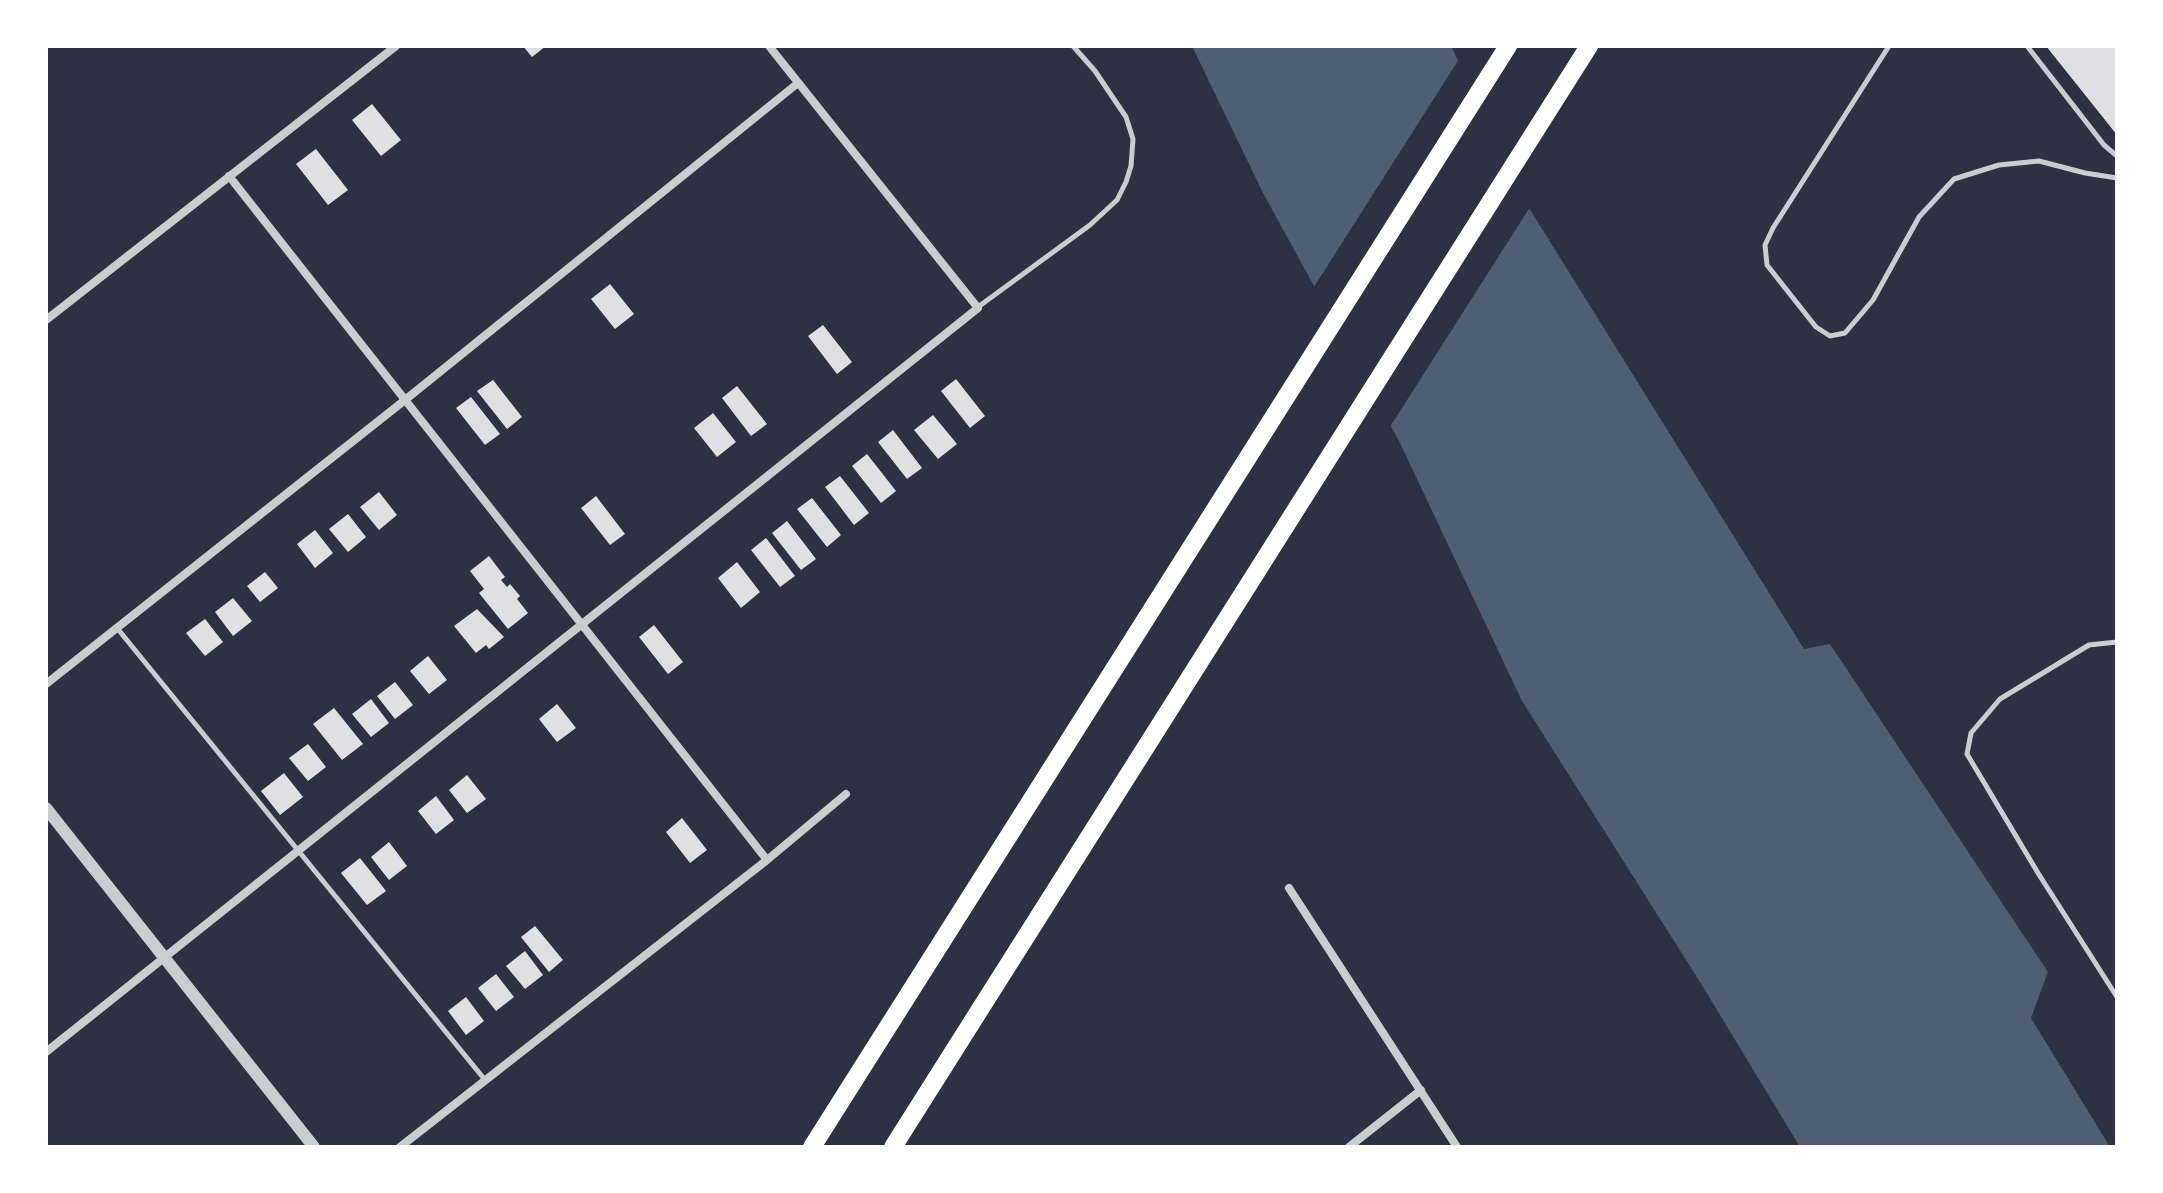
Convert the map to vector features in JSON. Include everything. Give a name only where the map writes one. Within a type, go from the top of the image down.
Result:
[{"type":"highway","points":[[812,1147],[1508,46]]},
{"type":"highway","points":[[893,1147],[1589,46]]},
{"type":"street","points":[[46,320],[396,46]]},
{"type":"street","points":[[46,1052],[978,308],[769,46]]},
{"type":"street","points":[[46,684],[798,83]]},
{"type":"street","points":[[229,176],[767,860]]},
{"type":"street","points":[[400,1147],[767,860],[846,794]]},
{"type":"street","points":[[46,808],[314,1147]]},
{"type":"street","points":[[1289,888],[1457,1147]]},
{"type":"street","points":[[1349,1147],[1421,1090]]},
{"type":"lane","points":[[978,308],[1090,225],[1117,200],[1126,182],[1133,139],[1126,117],[1095,71],[1073,46]]},
{"type":"lane","points":[[1889,46],[1765,245],[1767,265],[1816,327],[1830,336],[1845,333],[1873,300],[1919,217],[1954,179],[1999,165],[2039,161],[2117,178]]},
{"type":"lane","points":[[2027,46],[2104,145],[2117,156]]},
{"type":"lane","points":[[117,628],[485,1080]]},
{"type":"lane","points":[[2117,642],[2089,645],[2000,699],[1971,733],[1967,754],[2117,997]]},
{"type":"water","points":[[1192,46],[1451,46],[1529,208],[1804,649],[1830,644],[2048,972],[2031,1018],[2110,1147],[1800,1147],[1700,982],[1522,701],[1399,441],[1263,193]]},
{"type":"pier","points":[[1461,56],[1532,204],[1388,430],[1312,290]]},
{"type":"building","points":[[523,46],[546,46],[532,57]]},
{"type":"building","points":[[2046,46],[2117,46],[2117,135]]},
{"type":"building","points":[[372,104],[401,140],[381,156],[352,120]]},
{"type":"building","points":[[316,149],[348,190],[328,205],[296,164]]},
{"type":"building","points":[[610,284],[634,314],[615,329],[591,299]]},
{"type":"building","points":[[823,325],[852,362],[837,374],[808,336]]},
{"type":"building","points":[[956,379],[985,416],[970,428],[941,391]]},
{"type":"building","points":[[493,380],[522,417],[507,429],[477,391]]},
{"type":"building","points":[[737,386],[767,424],[751,436],[722,398]]},
{"type":"building","points":[[471,397],[500,434],[485,445],[456,408]]},
{"type":"building","points":[[713,413],[736,442],[717,457],[694,428]]},
{"type":"building","points":[[933,415],[957,444],[938,459],[914,430]]},
{"type":"building","points":[[893,430],[922,468],[907,479],[878,442]]},
{"type":"building","points":[[867,454],[896,491],[881,503],[852,466]]},
{"type":"building","points":[[840,476],[869,513],[854,525],[825,487]]},
{"type":"building","points":[[379,492],[397,515],[379,530],[360,507]]},
{"type":"building","points":[[596,496],[625,534],[610,545],[581,508]]},
{"type":"building","points":[[812,498],[841,535],[827,547],[797,509]]},
{"type":"building","points":[[348,514],[366,537],[348,552],[329,529]]},
{"type":"building","points":[[787,521],[816,559],[801,570],[772,533]]},
{"type":"building","points":[[315,530],[333,553],[315,568],[297,544]]},
{"type":"building","points":[[766,538],[795,576],[780,587],[751,550]]},
{"type":"building","points":[[489,556],[505,577],[501,580],[507,587],[510,584],[520,596],[517,599],[528,613],[508,629],[479,593],[484,589],[470,571]]},
{"type":"building","points":[[737,562],[760,592],[741,608],[718,578]]},
{"type":"building","points":[[265,572],[278,588],[260,602],[247,586]]},
{"type":"building","points":[[233,598],[252,621],[233,636],[215,612]]},
{"type":"building","points":[[477,609],[504,637],[489,649],[486,645],[476,653],[454,626]]},
{"type":"building","points":[[205,619],[223,642],[205,656],[186,633]]},
{"type":"building","points":[[654,625],[683,662],[668,674],[639,637]]},
{"type":"building","points":[[428,656],[447,680],[429,694],[410,671]]},
{"type":"building","points":[[395,682],[413,705],[395,719],[377,696]]},
{"type":"building","points":[[371,699],[389,723],[371,737],[352,714]]},
{"type":"building","points":[[557,704],[576,728],[557,742],[539,719]]},
{"type":"building","points":[[334,708],[363,744],[342,760],[313,724]]},
{"type":"building","points":[[308,744],[326,767],[308,781],[289,758]]},
{"type":"building","points":[[284,773],[303,797],[280,815],[261,791]]},
{"type":"building","points":[[467,775],[486,799],[467,813],[449,790]]},
{"type":"building","points":[[436,796],[454,820],[436,834],[418,811]]},
{"type":"building","points":[[682,818],[707,850],[690,863],[666,832]]},
{"type":"building","points":[[389,842],[407,866],[389,880],[371,857]]},
{"type":"building","points":[[360,858],[386,891],[367,905],[341,873]]},
{"type":"building","points":[[535,926],[563,960],[549,972],[521,937]]},
{"type":"building","points":[[525,951],[543,975],[525,989],[506,966]]},
{"type":"building","points":[[496,974],[514,997],[496,1011],[478,988]]},
{"type":"building","points":[[466,997],[484,1021],[466,1035],[448,1011]]}]
